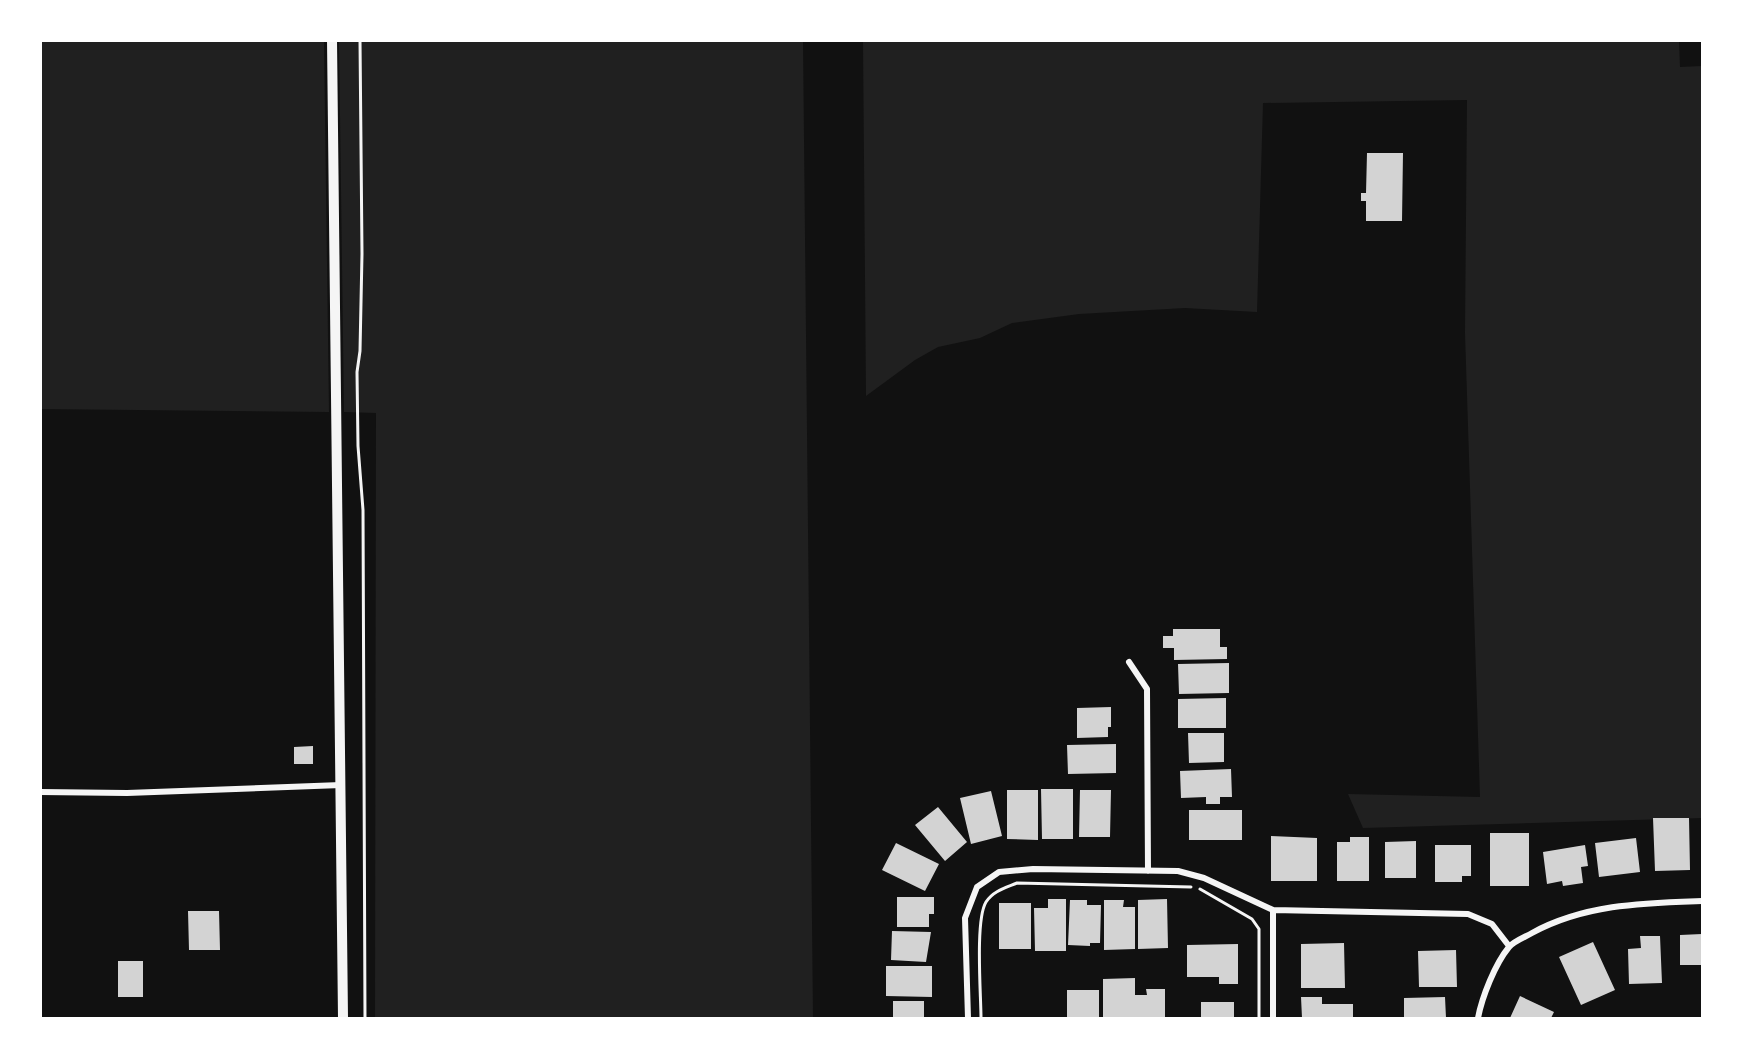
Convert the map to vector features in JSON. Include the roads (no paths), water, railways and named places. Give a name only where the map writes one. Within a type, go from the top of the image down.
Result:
[{"type":"main road","points":[[332,40],[343,1018]]},
{"type":"street","points":[[1129,662],[1147,689],[1148,871]]},
{"type":"street","points":[[40,792],[127,793],[341,785]]},
{"type":"street","points":[[968,1018],[965,918],[977,886],[999,872],[1033,869],[1178,871],[1204,878],[1273,910],[1468,914],[1492,924],[1509,946]]},
{"type":"street","points":[[1478,1018],[1481,999],[1509,946],[1574,914],[1637,903],[1702,901]]},
{"type":"street","points":[[1273,910],[1273,1018]]}]
